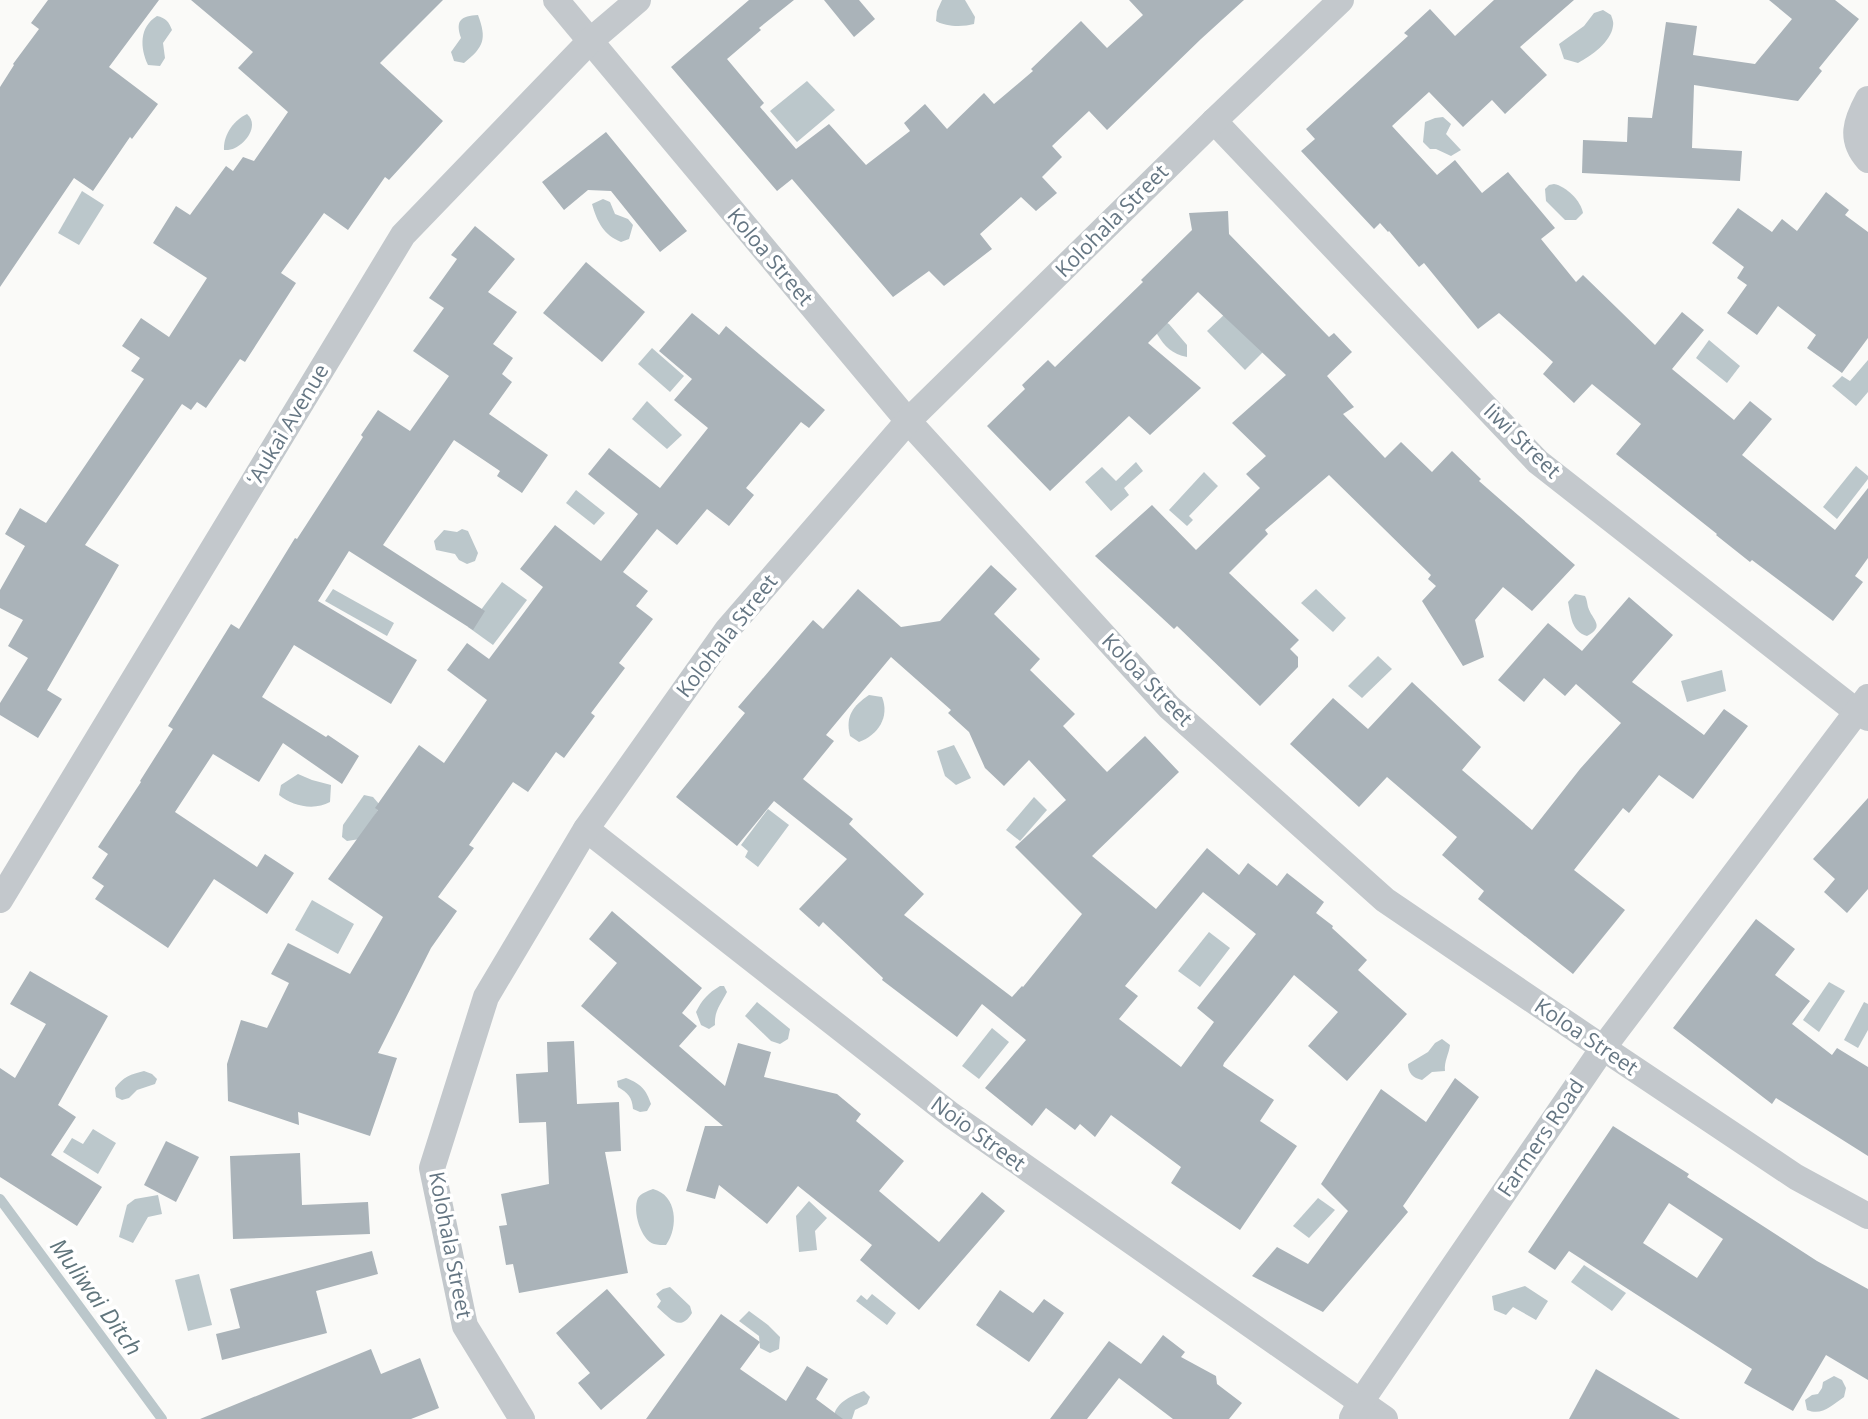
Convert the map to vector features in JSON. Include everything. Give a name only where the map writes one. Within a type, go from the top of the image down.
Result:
[{"type":"street","name":"Koloa Street","points":[[556,0],[908,421],[1169,707],[1385,900],[1796,1177],[1868,1216]]},
{"type":"street","name":"ʻAukai Avenue","points":[[0,900],[403,235],[590,41],[638,0]]},
{"type":"street","name":"Kolohala Street","points":[[522,1419],[465,1326],[432,1168],[486,998],[586,829],[727,629],[908,421],[1340,0]]},
{"type":"street","points":[[1868,99],[1856,128],[1857,140],[1868,160]]},
{"type":"street","name":"Iiwi Street","points":[[1214,121],[1538,462],[1864,709]]},
{"type":"street","name":"Farmers Road","points":[[1355,1411],[1602,1048],[1864,709]]},
{"type":"street","name":"Noio Street","points":[[586,829],[951,1115],[1355,1411],[1385,1419]]},
{"type":"shaded area","points":[[942,0],[965,0],[975,17],[974,24],[955,26],[936,21]]},
{"type":"shaded area","points":[[1603,10],[1611,15],[1613,23],[1609,38],[1578,63],[1564,59],[1559,44],[1584,26],[1594,13]]},
{"type":"shaded area","points":[[478,15],[483,37],[480,47],[464,63],[454,61],[451,52],[461,38],[459,23],[467,16]]},
{"type":"shaded area","points":[[157,16],[167,21],[172,30],[163,43],[165,58],[160,66],[148,65],[143,45],[144,32]]},
{"type":"shaded area","points":[[807,81],[835,110],[797,142],[770,111]]},
{"type":"shaded area","points":[[247,114],[251,119],[251,132],[236,147],[224,150],[230,129]]},
{"type":"shaded area","points":[[1443,117],[1451,124],[1446,134],[1461,150],[1451,156],[1430,149],[1423,142],[1425,122]]},
{"type":"shaded area","points":[[1554,184],[1568,191],[1576,199],[1583,213],[1576,220],[1565,220],[1546,201],[1545,189]]},
{"type":"shaded area","points":[[82,191],[104,205],[79,245],[58,233]]},
{"type":"shaded area","points":[[603,199],[610,202],[615,214],[628,219],[633,225],[629,239],[621,242],[610,236],[602,227],[592,204]]},
{"type":"shaded area","points":[[1226,313],[1263,352],[1245,370],[1207,331]]},
{"type":"shaded area","points":[[1160,319],[1169,324],[1187,345],[1187,357],[1173,352],[1160,339],[1157,334]]},
{"type":"shaded area","points":[[1709,340],[1740,366],[1727,383],[1696,358]]},
{"type":"shaded area","points":[[652,348],[684,376],[670,392],[638,364]]},
{"type":"shaded area","points":[[1868,360],[1868,392],[1856,406],[1832,386],[1842,376],[1850,381]]},
{"type":"shaded area","points":[[647,401],[682,435],[667,449],[632,419]]},
{"type":"shaded area","points":[[1136,462],[1143,471],[1124,488],[1129,495],[1111,511],[1085,482],[1102,467],[1116,481]]},
{"type":"shaded area","points":[[1856,466],[1868,479],[1837,519],[1823,507]]},
{"type":"shaded area","points":[[1204,472],[1218,486],[1189,516],[1193,520],[1187,526],[1169,510]]},
{"type":"shaded area","points":[[576,490],[605,513],[594,525],[566,503]]},
{"type":"shaded area","points":[[462,529],[468,531],[478,553],[475,561],[467,564],[455,554],[436,550],[434,541],[444,530],[457,532]]},
{"type":"shaded area","points":[[502,582],[527,600],[493,645],[468,627]]},
{"type":"shaded area","points":[[333,589],[394,623],[387,636],[325,601]]},
{"type":"shaded area","points":[[1316,589],[1346,618],[1333,632],[1301,603]]},
{"type":"shaded area","points":[[1575,594],[1585,596],[1597,626],[1587,636],[1578,631],[1571,618],[1568,602]]},
{"type":"shaded area","points":[[1378,656],[1392,669],[1362,698],[1348,686]]},
{"type":"shaded area","points":[[1722,670],[1726,691],[1687,702],[1681,681]]},
{"type":"shaded area","points":[[869,695],[882,697],[883,718],[872,735],[859,742],[850,736],[850,717],[859,703]]},
{"type":"shaded area","points":[[954,745],[971,778],[956,785],[945,776],[937,751]]},
{"type":"shaded area","points":[[298,774],[331,785],[330,802],[303,806],[279,795],[281,785]]},
{"type":"shaded area","points":[[364,795],[373,797],[379,804],[378,810],[360,839],[347,841],[342,837],[343,825]]},
{"type":"shaded area","points":[[1034,797],[1047,810],[1020,841],[1006,830]]},
{"type":"shaded area","points":[[768,809],[789,825],[758,867],[745,857],[748,851],[741,845]]},
{"type":"shaded area","points":[[312,900],[354,924],[338,954],[295,930]]},
{"type":"shaded area","points":[[1209,932],[1230,948],[1200,987],[1178,971]]},
{"type":"shaded area","points":[[1829,982],[1845,991],[1819,1032],[1803,1020]]},
{"type":"shaded area","points":[[724,986],[727,992],[717,1012],[715,1025],[709,1029],[701,1025],[696,1012],[706,997]]},
{"type":"shaded area","points":[[757,1002],[790,1029],[788,1039],[780,1044],[771,1041],[745,1016]]},
{"type":"shaded area","points":[[1864,1002],[1868,1004],[1868,1030],[1858,1048],[1844,1040]]},
{"type":"shaded area","points":[[992,1028],[1009,1042],[979,1079],[962,1066]]},
{"type":"shaded area","points":[[1442,1039],[1450,1045],[1445,1071],[1432,1072],[1422,1080],[1414,1076],[1408,1064],[1428,1052]]},
{"type":"shaded area","points":[[144,1071],[157,1079],[155,1084],[137,1090],[129,1098],[122,1100],[116,1097],[115,1088],[121,1081]]},
{"type":"shaded area","points":[[626,1078],[645,1091],[651,1104],[647,1111],[633,1109],[629,1096],[618,1087],[617,1081]]},
{"type":"shaded area","points":[[93,1129],[116,1143],[98,1174],[63,1152],[72,1138],[83,1144]]},
{"type":"shaded area","points":[[653,1189],[667,1198],[673,1212],[673,1230],[666,1245],[649,1241],[637,1217],[638,1198]]},
{"type":"shaded area","points":[[158,1195],[162,1214],[148,1217],[133,1243],[119,1237],[127,1205],[135,1199]]},
{"type":"shaded area","points":[[1318,1198],[1335,1210],[1309,1238],[1293,1226]]},
{"type":"shaded area","points":[[809,1201],[827,1218],[815,1231],[817,1250],[799,1252],[796,1216]]},
{"type":"shaded area","points":[[1584,1265],[1626,1293],[1612,1311],[1571,1282]]},
{"type":"shaded area","points":[[199,1274],[212,1325],[188,1331],[175,1280]]},
{"type":"shaded area","points":[[1525,1286],[1548,1301],[1536,1320],[1513,1307],[1506,1315],[1494,1310],[1492,1296]]},
{"type":"shaded area","points":[[670,1287],[690,1306],[692,1313],[683,1322],[675,1322],[657,1307],[661,1301],[656,1294]]},
{"type":"shaded area","points":[[872,1294],[896,1313],[887,1325],[856,1301],[861,1295],[867,1300]]},
{"type":"shaded area","points":[[749,1311],[780,1337],[779,1349],[770,1353],[760,1348],[759,1336],[739,1321]]},
{"type":"shaded area","points":[[1834,1376],[1842,1380],[1846,1388],[1844,1397],[1822,1411],[1807,1410],[1805,1400],[1818,1394],[1823,1382]]},
{"type":"shaded area","points":[[864,1391],[870,1397],[867,1404],[855,1410],[852,1419],[833,1419],[840,1404]]},
{"type":"building","points":[[48,0],[159,0],[109,67],[158,104],[132,139],[130,137],[93,191],[74,178],[0,287],[0,87],[39,29],[31,23]]},
{"type":"building","points":[[191,0],[443,0],[380,63],[443,121],[389,180],[385,177],[348,230],[324,213],[281,273],[296,283],[245,362],[240,359],[206,408],[197,402],[191,410],[182,404],[85,545],[119,565],[47,690],[62,699],[38,738],[0,715],[0,703],[28,658],[8,646],[23,620],[0,608],[0,590],[25,546],[5,534],[20,508],[46,523],[144,379],[131,371],[140,358],[122,346],[141,318],[169,337],[207,278],[153,243],[176,206],[190,215],[226,166],[233,171],[243,157],[254,161],[288,112],[238,68],[253,52]]},
{"type":"building","points":[[749,0],[794,0],[759,28],[761,30],[727,59],[764,103],[760,107],[796,149],[829,124],[866,165],[910,131],[904,123],[925,104],[947,129],[984,93],[994,104],[1033,71],[1031,69],[1081,21],[1107,48],[1143,15],[1129,0],[1244,0],[1107,130],[1089,111],[1052,146],[1062,157],[1042,177],[1057,193],[1036,211],[1021,197],[980,234],[992,249],[944,286],[929,271],[893,297],[792,179],[777,191],[671,67]]},
{"type":"building","points":[[824,0],[859,0],[875,19],[854,37]]},
{"type":"building","points":[[1494,0],[1574,0],[1520,47],[1547,75],[1505,114],[1492,100],[1463,127],[1429,92],[1392,126],[1437,175],[1455,160],[1482,193],[1508,172],[1555,228],[1541,239],[1576,282],[1583,275],[1655,345],[1682,312],[1704,330],[1672,369],[1734,420],[1750,401],[1772,419],[1742,455],[1835,530],[1868,488],[1868,558],[1855,576],[1863,582],[1833,621],[1752,560],[1750,562],[1616,454],[1641,424],[1592,384],[1574,403],[1543,374],[1553,362],[1499,313],[1478,329],[1424,263],[1419,267],[1380,223],[1374,229],[1301,151],[1315,139],[1306,129],[1408,36],[1404,33],[1430,9],[1455,36]]},
{"type":"building","points":[[1769,0],[1835,0],[1859,19],[1819,68],[1822,71],[1798,101],[1694,85],[1692,148],[1742,151],[1740,181],[1582,173],[1583,140],[1627,142],[1628,117],[1652,118],[1666,22],[1697,26],[1693,55],[1755,64],[1792,19]]},
{"type":"building","points":[[606,132],[687,231],[660,252],[611,191],[588,190],[564,210],[542,182]]},
{"type":"building","points":[[1826,192],[1849,210],[1845,215],[1868,232],[1868,338],[1842,373],[1807,348],[1816,335],[1778,306],[1757,335],[1727,313],[1747,285],[1737,278],[1744,267],[1712,243],[1738,208],[1772,232],[1782,219],[1797,231]]},
{"type":"building","points":[[1228,211],[1229,234],[1329,337],[1334,333],[1352,352],[1327,376],[1354,407],[1343,414],[1385,458],[1401,442],[1432,472],[1452,451],[1481,479],[1479,481],[1575,565],[1532,611],[1503,587],[1475,620],[1484,657],[1463,666],[1422,601],[1436,586],[1428,579],[1431,575],[1329,475],[1265,530],[1268,534],[1229,573],[1299,640],[1290,649],[1298,657],[1298,667],[1260,706],[1177,626],[1174,629],[1095,556],[1152,505],[1196,550],[1260,488],[1246,474],[1266,456],[1232,423],[1286,375],[1198,292],[1148,343],[1201,388],[1150,435],[1129,416],[1050,491],[987,426],[1025,389],[1022,385],[1048,360],[1055,367],[1143,282],[1141,280],[1192,230],[1189,213]]},
{"type":"building","points":[[475,226],[515,259],[488,292],[517,312],[493,344],[513,358],[502,374],[512,382],[489,414],[548,455],[522,493],[497,476],[500,471],[454,440],[383,545],[485,611],[473,630],[349,551],[318,601],[417,660],[391,704],[294,645],[262,697],[359,756],[342,784],[283,743],[259,782],[213,754],[175,812],[257,867],[265,854],[294,873],[267,914],[214,879],[168,948],[95,899],[104,886],[92,878],[108,854],[98,847],[173,729],[168,726],[231,624],[239,629],[378,410],[410,431],[449,376],[413,351],[444,308],[429,298],[457,259],[451,255]]},
{"type":"building","points":[[586,262],[645,312],[602,362],[543,313]]},
{"type":"building","points":[[692,313],[719,335],[726,326],[825,410],[809,428],[801,422],[746,488],[754,495],[729,526],[707,509],[677,545],[657,529],[623,572],[648,591],[636,606],[653,619],[619,663],[625,668],[591,713],[595,716],[564,758],[556,752],[528,792],[513,782],[469,845],[474,848],[438,897],[457,911],[431,948],[378,1053],[397,1058],[370,1136],[298,1112],[299,1125],[228,1101],[227,1064],[241,1020],[267,1028],[289,983],[271,974],[288,943],[350,974],[383,917],[328,879],[378,810],[375,808],[419,745],[444,763],[487,700],[447,670],[467,643],[489,659],[543,587],[520,569],[555,525],[601,561],[638,514],[588,474],[609,448],[660,488],[708,428],[674,400],[692,379],[659,351]]},
{"type":"building","points":[[991,565],[1017,589],[994,614],[1040,659],[1030,670],[1075,714],[1063,726],[1107,772],[1145,736],[1179,772],[1092,856],[1156,909],[1207,848],[1239,875],[1248,863],[1277,886],[1287,873],[1324,902],[1316,913],[1367,960],[1358,970],[1407,1014],[1347,1081],[1308,1046],[1338,1012],[1294,975],[1224,1063],[1223,1066],[1274,1100],[1260,1121],[1297,1146],[1240,1230],[1171,1183],[1181,1167],[1111,1115],[1095,1137],[1080,1124],[1075,1130],[1046,1108],[1032,1126],[985,1088],[1026,1040],[982,1004],[957,1037],[882,980],[883,978],[823,922],[819,927],[799,909],[847,859],[774,801],[737,846],[676,797],[745,713],[738,707],[813,620],[823,629],[858,589],[901,627],[940,621]],"holes":[[[891,657],[951,710],[948,713],[969,732],[985,768],[1004,786],[1029,760],[1066,800],[1015,847],[1082,914],[1012,997],[904,915],[924,894],[849,824],[853,819],[803,779],[834,741],[826,735]],[[1203,892],[1256,934],[1197,1008],[1214,1022],[1181,1067],[1119,1019],[1138,996],[1125,986]]]},
{"type":"building","points":[[1629,597],[1673,635],[1632,682],[1704,735],[1724,709],[1748,726],[1693,799],[1659,775],[1629,813],[1623,808],[1574,870],[1625,910],[1573,974],[1478,899],[1484,891],[1442,855],[1457,837],[1387,777],[1359,807],[1290,744],[1333,698],[1368,729],[1412,682],[1481,747],[1462,770],[1532,830],[1580,769],[1621,723],[1576,684],[1565,696],[1544,678],[1524,702],[1498,680],[1548,623],[1582,651]]},
{"type":"building","points":[[1868,798],[1868,889],[1847,913],[1824,892],[1835,879],[1813,859]]},
{"type":"building","points":[[612,911],[702,988],[682,1013],[697,1026],[679,1046],[725,1086],[738,1043],[771,1052],[764,1077],[837,1094],[861,1114],[856,1121],[904,1161],[879,1191],[939,1242],[982,1192],[1005,1211],[919,1310],[860,1260],[872,1245],[798,1186],[767,1224],[719,1185],[715,1199],[686,1191],[705,1126],[723,1126],[581,1006],[617,963],[589,939]]},
{"type":"building","points":[[1756,919],[1795,949],[1775,975],[1810,1001],[1792,1024],[1832,1055],[1837,1048],[1868,1067],[1868,1156],[1776,1098],[1772,1104],[1673,1028]]},
{"type":"building","points":[[30,971],[108,1016],[58,1105],[76,1117],[51,1155],[102,1187],[77,1226],[0,1177],[0,1068],[15,1078],[46,1024],[10,1004]]},
{"type":"building","points":[[574,1041],[577,1104],[619,1102],[621,1151],[605,1152],[628,1273],[519,1293],[513,1264],[506,1265],[499,1226],[507,1225],[501,1194],[549,1184],[546,1122],[519,1123],[516,1074],[548,1072],[547,1042]]},
{"type":"building","points":[[1455,1078],[1479,1097],[1403,1206],[1408,1212],[1323,1312],[1252,1276],[1277,1247],[1308,1264],[1348,1211],[1321,1184],[1381,1089],[1426,1122]]},
{"type":"building","points":[[1613,1126],[1817,1261],[1868,1289],[1868,1380],[1826,1355],[1793,1411],[1744,1383],[1752,1369],[1569,1251],[1555,1270],[1528,1252]],"holes":[[[1669,1203],[1723,1239],[1697,1278],[1643,1243]]]},
{"type":"building","points":[[166,1141],[199,1157],[176,1202],[144,1185]]},
{"type":"building","points":[[300,1153],[302,1205],[368,1202],[370,1234],[233,1239],[230,1156]]},
{"type":"building","points":[[372,1251],[378,1274],[316,1291],[327,1333],[222,1360],[216,1334],[240,1328],[230,1289]]},
{"type":"building","points":[[607,1289],[665,1355],[601,1410],[578,1383],[590,1373],[556,1333]]},
{"type":"building","points":[[1000,1290],[1033,1313],[1044,1299],[1064,1313],[1029,1362],[976,1325]]},
{"type":"building","points":[[721,1314],[760,1342],[740,1369],[786,1401],[807,1366],[828,1379],[816,1399],[843,1419],[646,1419]]},
{"type":"building","points":[[1163,1335],[1185,1352],[1181,1357],[1216,1376],[1217,1384],[1242,1403],[1229,1419],[1173,1419],[1119,1378],[1087,1419],[1050,1419],[1109,1341],[1141,1364]]},
{"type":"building","points":[[371,1349],[381,1374],[420,1358],[439,1408],[411,1419],[200,1419]]},
{"type":"building","points":[[1596,1369],[1680,1419],[1569,1419]]},
{"type":"waterway","name":"Muliwai Ditch","points":[[0,1199],[162,1419]]}]
